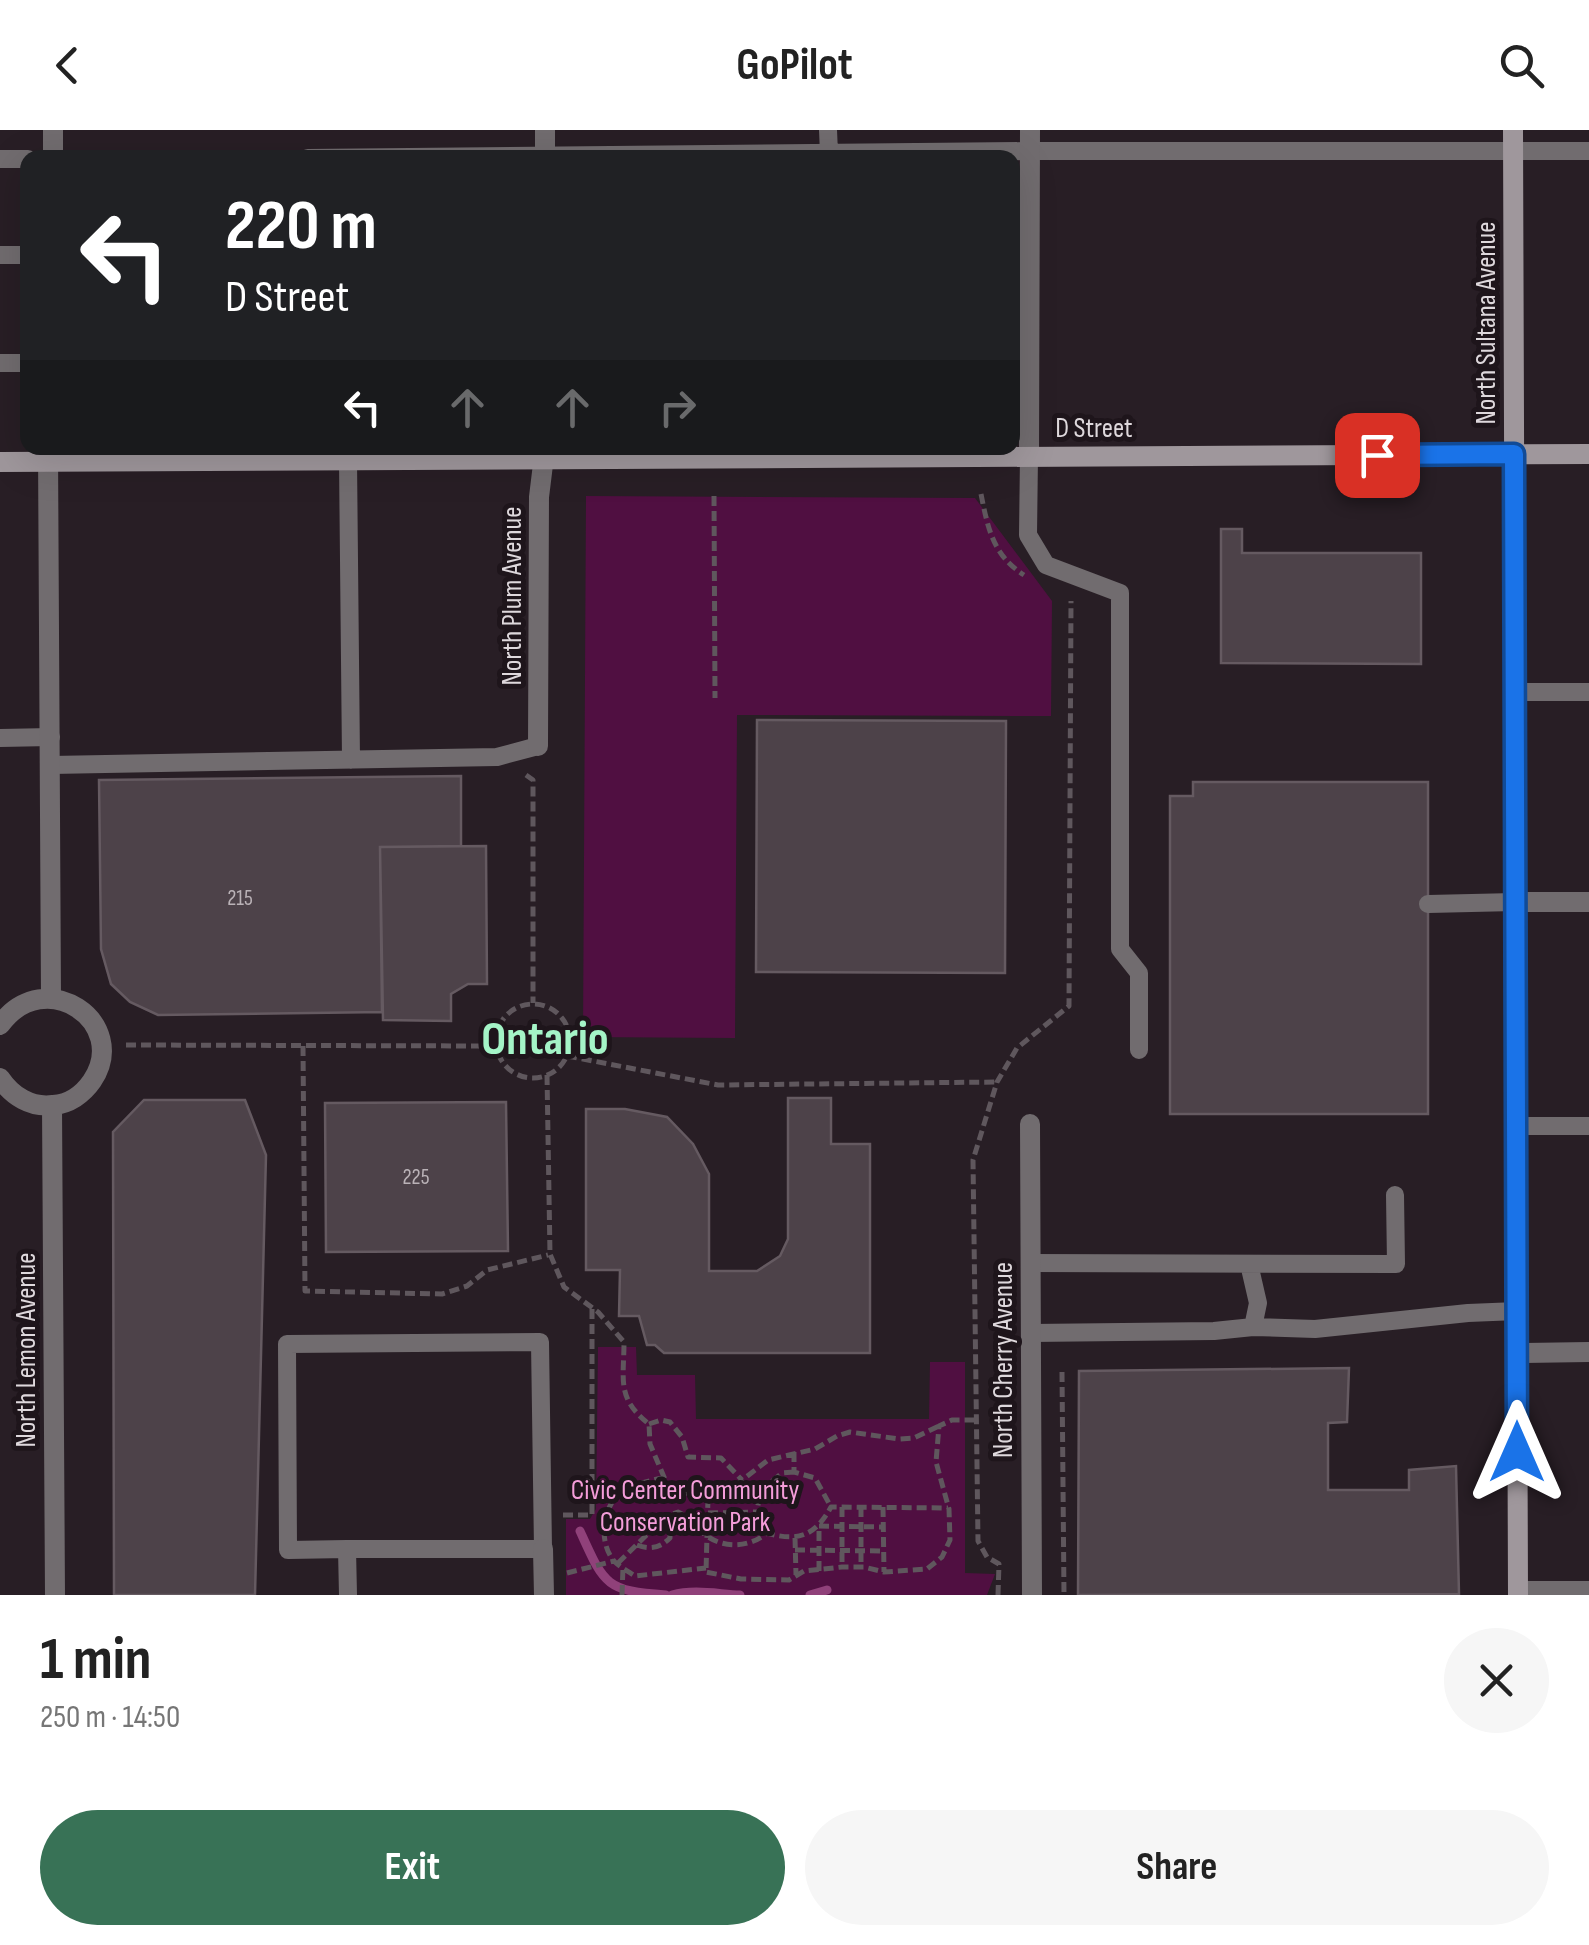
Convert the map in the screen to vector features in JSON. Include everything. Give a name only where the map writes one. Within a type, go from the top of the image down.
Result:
[{"type":"street","points":[[1029,456],[1030,141]]},
{"type":"street","name":"North Sultana Avenue","points":[[1513,141],[1518,1593]]},
{"type":"street","name":"D Street","points":[[868,455],[1589,454]]},
{"type":"street","points":[[48,455],[52,998]]},
{"type":"street","name":"D Street","points":[[0,462],[48,455],[348,460],[489,455]]},
{"type":"street","name":"North Plum Avenue","points":[[538,746],[539,497],[546,455]]},
{"type":"street","points":[[1515,902],[1589,902]]},
{"type":"street","points":[[0,1025],[21,1004],[52,998],[69,1002],[84,1012],[101,1042],[101,1060],[95,1077],[70,1101],[52,1106],[35,1104],[19,1098],[0,1078]]},
{"type":"street","name":"North Lemon Avenue","points":[[52,1106],[54,1595]]},
{"type":"street","name":"North Cherry Avenue","points":[[1030,1124],[1032,1595]]},
{"type":"street","points":[[1517,1354],[1589,1352]]},
{"type":"street","points":[[543,1549],[544,1595]]},
{"type":"lane","points":[[879,150],[1030,141],[1513,141],[1589,152]]},
{"type":"lane","points":[[1029,456],[1028,535],[1046,565],[1120,592],[1120,949],[1139,972],[1140,1050]]},
{"type":"lane","points":[[348,460],[351,760]]},
{"type":"lane","points":[[1514,692],[1589,692]]},
{"type":"lane","points":[[0,738],[51,737]]},
{"type":"lane","points":[[52,765],[497,757],[538,746]]},
{"type":"lane","points":[[1428,904],[1515,902]]},
{"type":"lane","points":[[1516,1126],[1589,1126]]},
{"type":"lane","points":[[1030,1264],[1396,1264],[1395,1195]]},
{"type":"lane","points":[[1249,1264],[1258,1303],[1253,1327]]},
{"type":"lane","points":[[1031,1333],[1315,1329],[1517,1311]]},
{"type":"lane","points":[[540,1342],[543,1549],[348,1549],[288,1550],[287,1344],[540,1342]]},
{"type":"lane","points":[[348,1549],[348,1595]]},
{"type":"lane","points":[[1518,1593],[1589,1590]]},
{"type":"path","points":[[981,494],[990,539],[1006,564],[1033,581]]},
{"type":"path","points":[[714,496],[715,698]]},
{"type":"path","points":[[998,1595],[999,1564],[987,1557],[978,1541],[973,1160],[996,1082],[1017,1048],[1069,1006],[1072,602]]},
{"type":"path","points":[[497,757],[533,780],[534,1003]]},
{"type":"path","points":[[534,1003],[556,1012],[569,1032],[567,1056],[547,1076],[514,1073],[505,1066],[496,1046],[496,1033],[510,1011],[534,1003]]},
{"type":"path","points":[[124,1045],[496,1046]]},
{"type":"path","points":[[303,1046],[305,1290],[442,1294],[467,1286],[487,1270],[550,1254]]},
{"type":"path","points":[[567,1056],[718,1085],[996,1082]]},
{"type":"path","points":[[547,1076],[550,1254],[564,1287],[592,1308],[624,1342],[625,1400],[649,1424]]},
{"type":"path","points":[[592,1308],[592,1515]]},
{"type":"path","points":[[1062,1372],[1064,1595]]},
{"type":"path","points":[[649,1424],[650,1444],[667,1484],[698,1498],[708,1498],[768,1460],[815,1450],[850,1432],[898,1440],[914,1438],[952,1420],[976,1420]]},
{"type":"path","points":[[649,1424],[670,1422],[682,1437],[688,1457],[721,1458],[742,1480]]},
{"type":"path","points":[[708,1498],[706,1572],[740,1580],[789,1580],[804,1571],[842,1567],[861,1566],[884,1572],[928,1569],[942,1557],[950,1540],[948,1508],[936,1462],[938,1426]]},
{"type":"path","points":[[794,1452],[794,1472]]},
{"type":"path","points":[[767,1533],[756,1512],[760,1491],[782,1473],[815,1478],[831,1507]]},
{"type":"path","points":[[622,1595],[618,1564],[604,1541],[612,1502],[625,1489],[664,1477]]},
{"type":"path","points":[[831,1507],[948,1508]]},
{"type":"path","points":[[618,1564],[678,1512],[692,1518],[707,1538],[736,1544],[752,1543],[767,1533],[806,1537],[831,1507]]},
{"type":"path","points":[[842,1507],[842,1567]]},
{"type":"path","points":[[861,1507],[861,1566]]},
{"type":"path","points":[[882,1507],[884,1572]]},
{"type":"path","points":[[708,1513],[756,1512]]},
{"type":"path","points":[[563,1514],[592,1515],[605,1522]]},
{"type":"path","points":[[637,1545],[648,1549],[670,1538],[670,1515]]},
{"type":"path","points":[[819,1526],[883,1526]]},
{"type":"path","points":[[819,1526],[819,1570]]},
{"type":"path","points":[[795,1538],[796,1576]]},
{"type":"path","points":[[795,1550],[884,1551]]},
{"type":"path","points":[[564,1584],[564,1574],[602,1563],[618,1564],[635,1576],[706,1568]]},
{"type":"green space","points":[[586,496],[975,498],[1052,601],[1051,716],[737,715],[735,1038],[583,1037]]},
{"type":"green space","name":"Civic Center Community Conservation Park","points":[[598,1347],[636,1347],[637,1375],[695,1375],[696,1419],[929,1419],[930,1362],[965,1362],[965,1573],[995,1574],[987,1595],[566,1595],[566,1519],[590,1519],[596,1509]]},
{"type":"building","points":[[1221,529],[1242,529],[1242,553],[1421,553],[1421,664],[1221,663]]},
{"type":"building","points":[[757,720],[1006,721],[1005,973],[756,972]]},
{"type":"building","points":[[461,776],[461,846],[380,847],[382,1012],[158,1015],[130,1002],[111,984],[101,949],[99,780]]},
{"type":"building","points":[[1193,782],[1428,782],[1428,1114],[1170,1114],[1170,796],[1193,796]]},
{"type":"building","points":[[486,846],[487,984],[468,984],[451,994],[451,1021],[383,1020],[380,847]]},
{"type":"building","points":[[788,1098],[831,1098],[831,1144],[870,1144],[870,1353],[664,1353],[655,1345],[647,1345],[639,1316],[619,1316],[620,1270],[586,1270],[586,1109],[625,1109],[667,1117],[693,1144],[709,1174],[709,1271],[757,1271],[780,1256],[788,1239]]},
{"type":"building","points":[[144,1100],[245,1100],[266,1155],[255,1595],[114,1595],[113,1132]]},
{"type":"building","points":[[506,1102],[508,1251],[326,1252],[325,1103]]},
{"type":"building","points":[[1349,1368],[1347,1422],[1328,1423],[1328,1490],[1409,1490],[1409,1470],[1456,1466],[1459,1594],[1078,1595],[1079,1371]]},
{"type":"waterway","points":[[580,1531],[595,1563],[609,1581],[630,1591],[666,1595]]},
{"type":"waterway","points":[[810,1595],[827,1590]]},
{"type":"waterway","points":[[672,1595],[740,1595]]},
{"type":"district","name":"Ontario","points":[[545,1039]]},
{"type":"route","points":[[1377,455],[1514,454],[1517,1452]]}]
